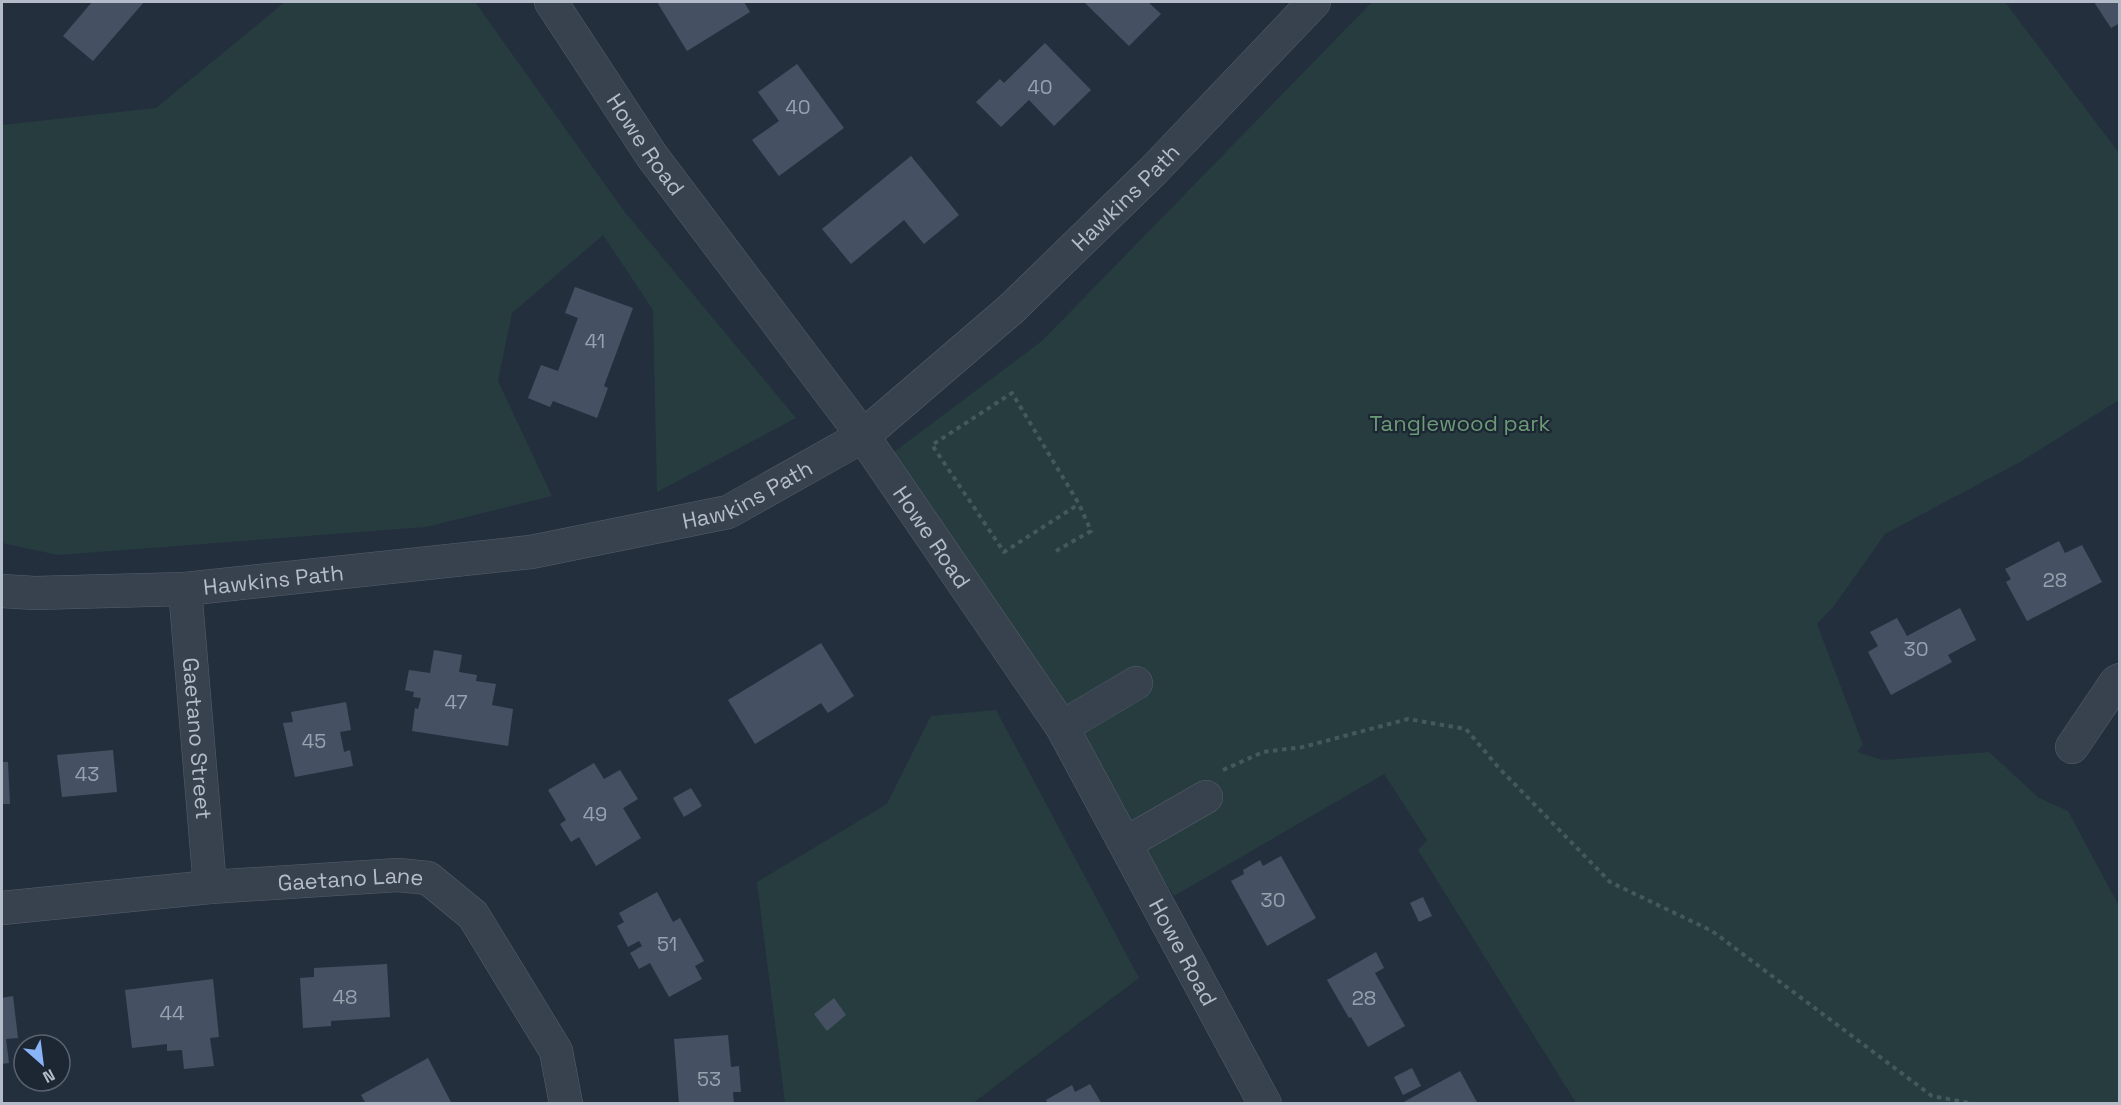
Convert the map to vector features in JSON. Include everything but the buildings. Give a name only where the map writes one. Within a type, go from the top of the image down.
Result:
[{"type":"street","name":"Howe Road","points":[[551,2],[652,156],[863,436],[1062,728],[1265,1104]]},
{"type":"street","name":"Hawkins Path","points":[[2,591],[35,593],[184,589],[531,552],[728,512],[863,436],[1010,310],[1154,171],[1314,2]]},
{"type":"street","name":"Gaetano Street","points":[[184,589],[210,888]]},
{"type":"street","points":[[2072,747],[2116,682],[2120,680]]},
{"type":"street","points":[[1062,728],[1136,683]]},
{"type":"street","points":[[1126,843],[1211,785]]},
{"type":"street","name":"Gaetano Lane","points":[[2,908],[210,888],[398,875],[428,878],[473,915],[540,1022],[556,1051],[566,1104]]},
{"type":"path","points":[[1056,551],[1091,531],[1079,504],[1012,393],[932,445],[1004,552],[1079,504]]},
{"type":"path","points":[[1211,785],[1263,752],[1303,747],[1408,719],[1466,729],[1498,767],[1610,882],[1712,931],[1932,1096],[1975,1104]]},
{"type":"green space","points":[[285,2],[475,2],[624,211],[796,418],[657,492],[653,310],[603,235],[512,313],[498,381],[552,496],[426,527],[58,555],[2,543],[2,125],[156,108]]},
{"type":"green space","name":"Tanglewood park","points":[[1372,2],[2005,2],[2119,153],[2119,400],[2020,462],[1885,534],[1834,606],[1817,624],[1863,745],[1857,752],[1883,760],[1989,752],[2039,798],[2068,811],[2119,906],[2119,1103],[1576,1103],[1418,850],[1427,840],[1384,774],[1174,896],[894,452],[1042,341]]},
{"type":"green space","points":[[996,710],[1139,978],[973,1103],[785,1103],[757,882],[887,804],[931,716]]}]
